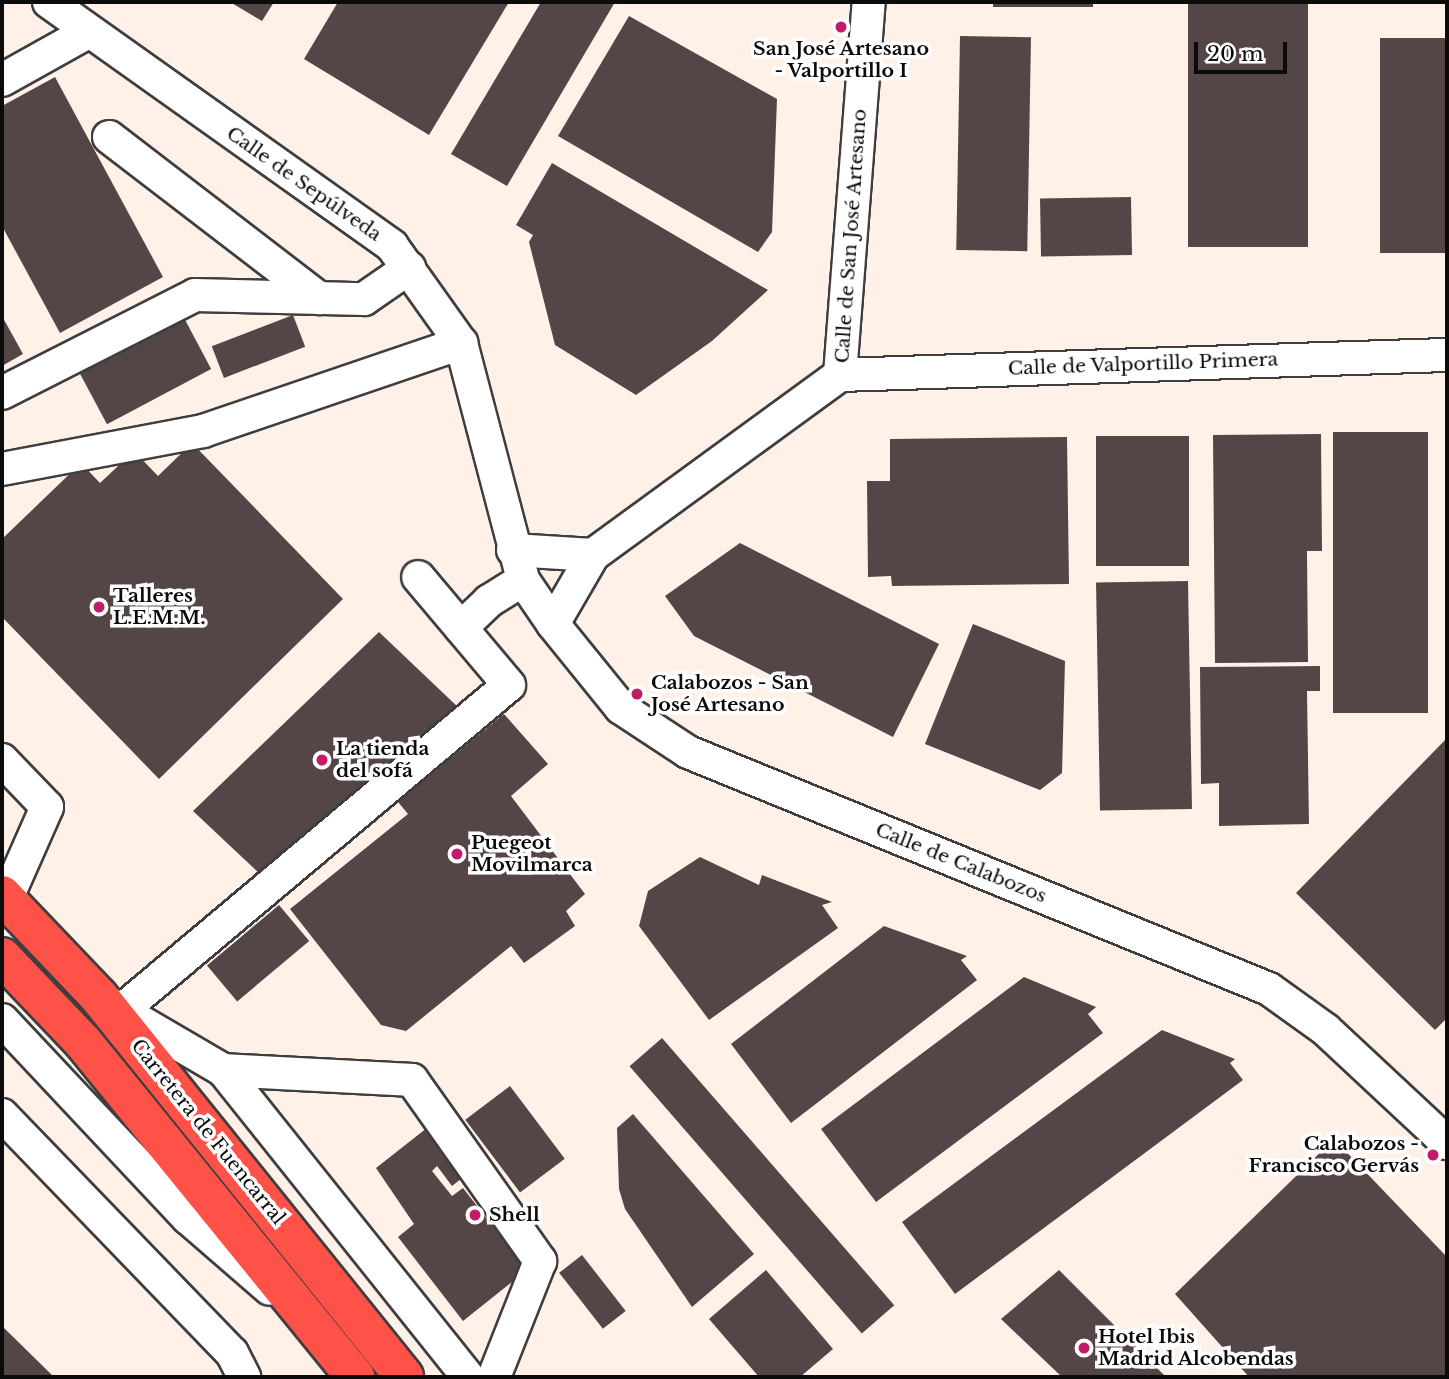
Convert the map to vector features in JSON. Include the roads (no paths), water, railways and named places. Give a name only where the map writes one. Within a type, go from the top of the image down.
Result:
[{"type":"highway","name":"Carretera de Fuencarral","points":[[4,898],[110,1004],[404,1377]]},
{"type":"highway","name":"Carretera de Fuencarral","points":[[2,957],[83,1042],[355,1377]]},
{"type":"street","name":"Calle de Sepúlveda","points":[[49,2],[392,246],[461,343],[513,550]]},
{"type":"street","name":"Calle de San José Artesano","points":[[553,624],[593,555],[840,374],[869,2]]},
{"type":"street","points":[[2,80],[88,32]]},
{"type":"street","points":[[109,137],[319,298]]},
{"type":"street","points":[[2,393],[195,295],[364,299],[409,268]]},
{"type":"street","points":[[2,470],[204,431],[461,343]]},
{"type":"street","name":"Calle de Valportillo Primera","points":[[840,374],[1447,355]]},
{"type":"street","points":[[513,550],[593,555]]},
{"type":"street","name":"Calle de Calabozos","points":[[513,550],[523,580],[553,624],[621,708],[688,752],[1269,989],[1326,1030],[1447,1143]]},
{"type":"street","points":[[418,577],[509,685],[110,1004],[223,1070],[467,1377]]},
{"type":"street","points":[[461,628],[489,601],[523,580]]},
{"type":"street","points":[[2,760],[47,807],[4,898]]},
{"type":"street","points":[[2,1020],[188,1218]]},
{"type":"street","points":[[2,1038],[188,1218],[315,1327]]},
{"type":"street","points":[[223,1070],[412,1080],[540,1261],[494,1377]]},
{"type":"street","points":[[2,1115],[215,1334],[232,1353],[244,1377]]},
{"type":"place","name":"San José Artesano - Valportillo I","points":[[841,27]]},
{"type":"place","name":"Talleres L.E.M.M.","points":[[99,607]]},
{"type":"place","name":"Calabozos - San José Artesano","points":[[637,694]]},
{"type":"place","name":"La tienda del sofá","points":[[322,760]]},
{"type":"place","name":"Puegeot Movilmarca","points":[[457,854]]},
{"type":"place","name":"Calabozos - Francisco Gervás","points":[[1433,1155]]},
{"type":"place","name":"Shell","points":[[475,1215]]},
{"type":"place","name":"Hotel Ibis Madrid Alcobendas","points":[[1084,1348]]}]
